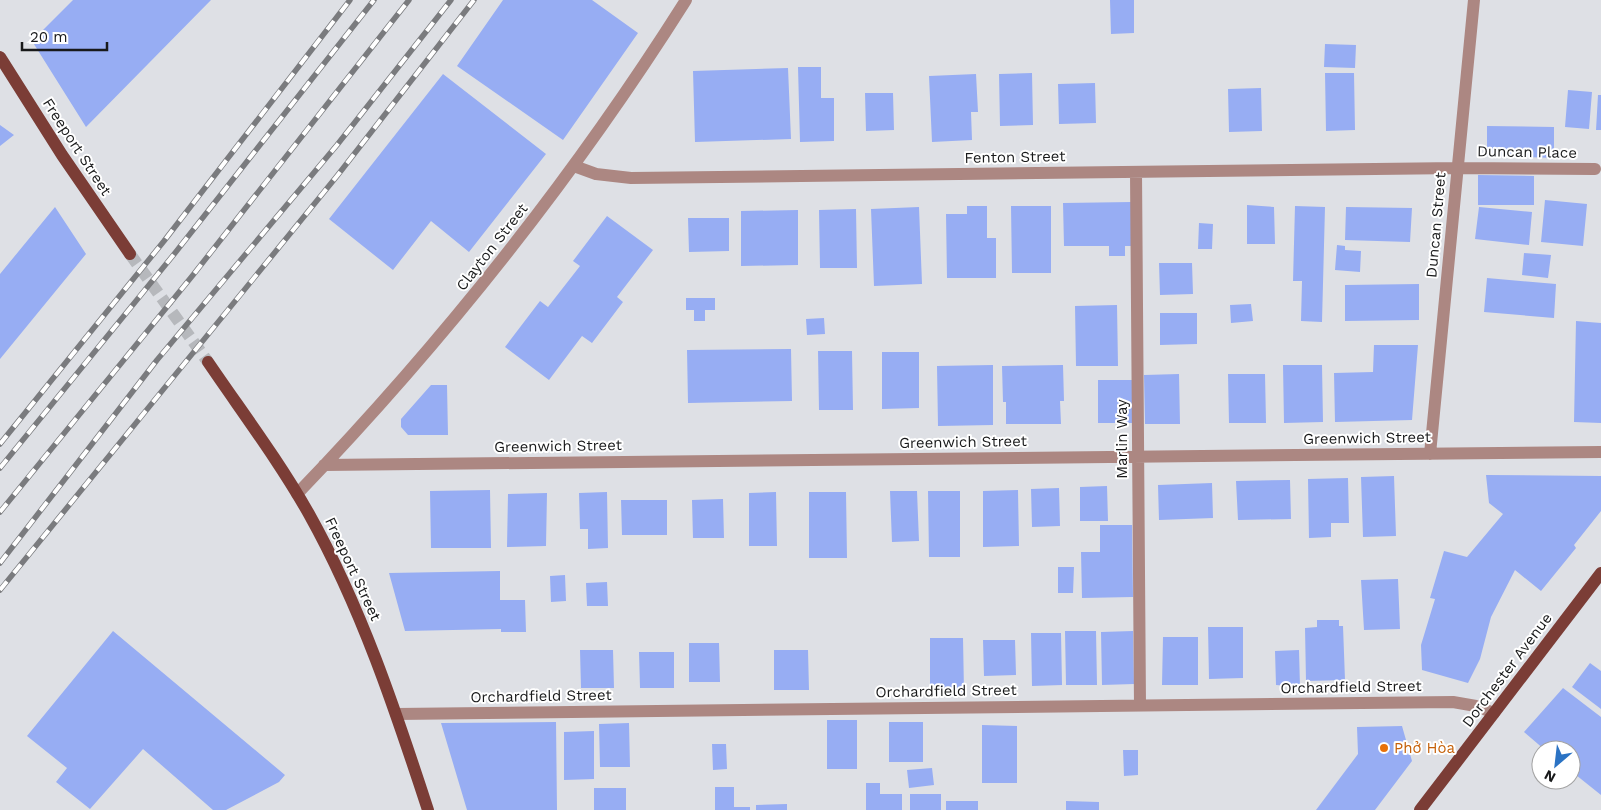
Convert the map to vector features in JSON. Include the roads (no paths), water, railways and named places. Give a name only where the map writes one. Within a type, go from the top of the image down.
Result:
[{"type":"main road","name":"Freeport Street","points":[[0,57],[62,155],[130,254]]},
{"type":"main road","name":"Freeport Street","points":[[208,362],[297,494],[324,542],[358,614],[396,714],[428,810]]},
{"type":"main road","name":"Dorchester Avenue","points":[[1420,810],[1601,573]]},
{"type":"street","name":"Clayton Street","points":[[297,494],[464,309],[574,166],[686,0]]},
{"type":"street","name":"Duncan Street","points":[[1430,454],[1474,0]]},
{"type":"street","name":"Fenton Street","points":[[574,166],[596,174],[631,178],[1458,168]]},
{"type":"street","name":"Duncan Place","points":[[1458,168],[1595,169]]},
{"type":"street","name":"Marlin Way","points":[[1136,172],[1140,705]]},
{"type":"street","name":"Greenwich Street","points":[[324,465],[1601,452]]},
{"type":"street","name":"Orchardfield Street","points":[[396,714],[1453,702],[1476,706],[1494,713]]},
{"type":"tunnel","points":[[130,254],[208,362]]},
{"type":"railway","points":[[0,444],[164,241],[350,0]]},
{"type":"railway","points":[[0,468],[175,253],[374,0]]},
{"type":"railway","points":[[0,512],[193,275],[409,0]]},
{"type":"railway","points":[[0,563],[157,360],[337,145],[451,0]]},
{"type":"railway","points":[[0,590],[337,176],[474,0]]},
{"type":"place","name":"Phở Hòa","points":[[1384,748]]}]
